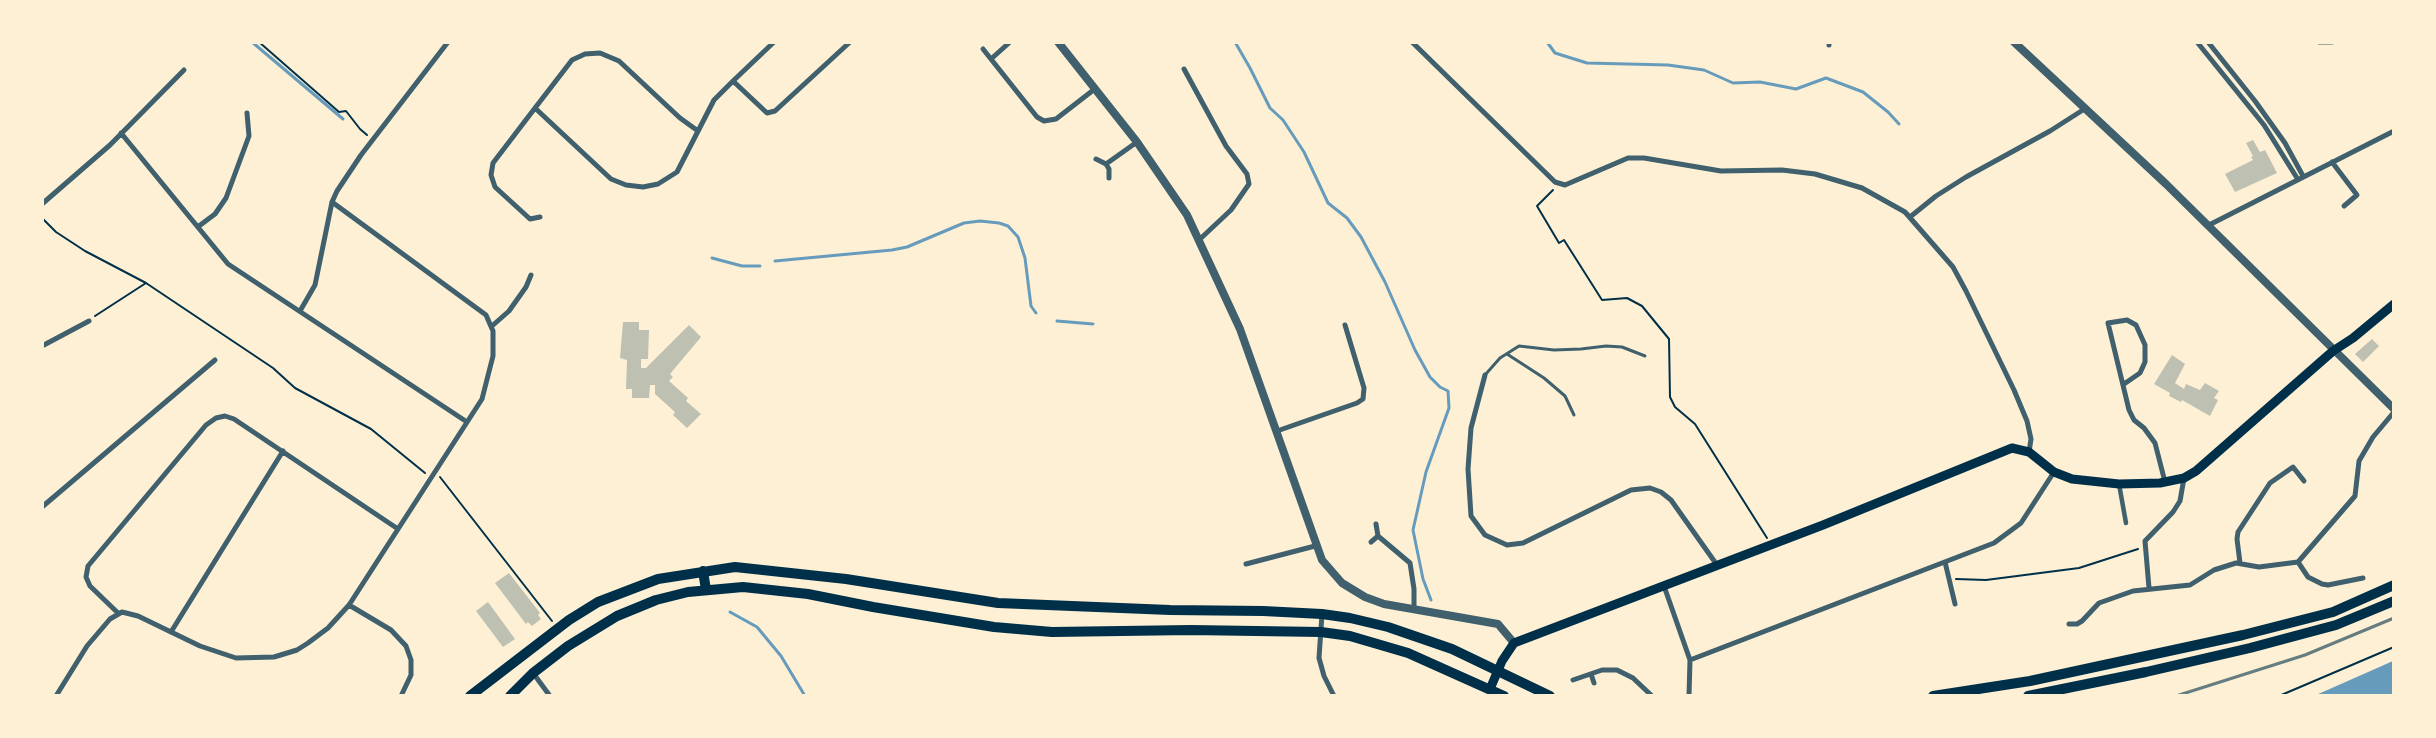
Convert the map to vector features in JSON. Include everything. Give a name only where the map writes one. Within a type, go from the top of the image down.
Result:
[{"type":"highway","points":[[470,696],[558,629],[598,602],[624,590],[658,579],[734,567],[759,568],[846,579],[998,603],[1058,607],[1322,614],[1350,618],[1396,630],[1452,649],[1550,696]]},
{"type":"highway","points":[[703,571],[706,590]]},
{"type":"highway","points":[[1933,696],[2030,682],[2243,634],[2333,612],[2394,586]]},
{"type":"highway","points":[[510,696],[533,673],[568,646],[617,616],[656,600],[706,590],[743,587],[808,594],[945,620],[1052,632],[1191,630],[1320,632],[1350,636],[1390,647],[1504,696]]},
{"type":"highway","points":[[2028,696],[2250,648],[2336,624],[2394,601]]},
{"type":"main road","points":[[1490,689],[1507,651],[1514,643],[1664,586],[2012,448],[2029,452],[2054,472],[2072,479],[2119,484],[2165,482],[2184,478],[2210,460],[2334,350],[2354,338],[2394,304]]},
{"type":"street","points":[[300,311],[315,285],[332,202],[343,180],[448,42]]},
{"type":"street","points":[[535,108],[607,175],[618,182],[635,187],[658,184],[677,172],[714,100],[774,42]]},
{"type":"street","points":[[733,81],[764,111],[772,112],[850,42]]},
{"type":"street","points":[[991,59],[1010,42]]},
{"type":"street","points":[[1058,42],[1137,142],[1187,215],[1240,329],[1316,546],[1322,560],[1331,572],[1353,591],[1384,604],[1498,624],[1514,643]]},
{"type":"street","points":[[1412,42],[1555,182],[1565,185],[1628,158],[1644,158],[1721,171],[1765,170],[1798,172],[1831,178],[1862,188],[1891,203],[1910,217],[1953,267],[2014,390],[2027,421],[2031,439],[2029,452]]},
{"type":"street","points":[[2014,42],[2209,225],[2394,410],[2373,437],[2359,460],[2354,496],[2298,562],[2258,567],[2240,563],[2214,570],[2190,584],[2149,588],[2114,596],[2099,603],[2082,621],[2077,624],[2069,624]]},
{"type":"street","points":[[2197,42],[2264,125],[2300,177]]},
{"type":"street","points":[[2208,42],[2255,101],[2285,143],[2300,177]]},
{"type":"street","points":[[2319,42],[2332,42]]},
{"type":"street","points":[[982,48],[1037,117],[1044,121],[1056,119],[1096,88]]},
{"type":"street","points":[[540,217],[530,219],[495,186],[490,175],[493,163],[572,60],[585,54],[600,53],[620,62],[680,118],[698,130]]},
{"type":"street","points":[[1184,69],[1226,146],[1247,174],[1249,184],[1231,210],[1199,240]]},
{"type":"street","points":[[42,204],[121,133],[184,70]]},
{"type":"street","points":[[1910,217],[1936,196],[1966,177],[2050,131],[2086,108]]},
{"type":"street","points":[[199,226],[215,214],[226,198],[249,136],[247,112]]},
{"type":"street","points":[[2209,225],[2300,177],[2394,131]]},
{"type":"street","points":[[121,133],[199,226],[228,264],[467,422]]},
{"type":"street","points":[[1106,164],[1137,142]]},
{"type":"street","points":[[1096,159],[1106,164],[1109,169],[1109,178]]},
{"type":"street","points":[[2332,162],[2357,195],[2344,206]]},
{"type":"street","points":[[58,695],[87,646],[118,613],[128,612],[224,655],[248,659],[274,657],[297,650],[308,644],[328,628],[349,605],[482,399],[493,356],[492,326],[482,310],[332,202]]},
{"type":"street","points":[[492,326],[509,311],[526,287],[531,275]]},
{"type":"street","points":[[2124,384],[2140,373],[2145,362],[2145,345],[2136,325],[2127,320],[2108,323],[2129,410],[2134,420],[2144,428],[2155,443],[2165,482]]},
{"type":"street","points":[[42,346],[88,321]]},
{"type":"street","points":[[1277,431],[1357,403],[1363,398],[1364,388],[1344,326]]},
{"type":"street","points":[[42,507],[215,360]]},
{"type":"street","points":[[1485,375],[1471,428],[1468,469],[1471,516],[1485,535],[1507,545],[1523,543],[1630,490],[1650,488],[1662,492],[1671,500],[1717,565]]},
{"type":"street","points":[[118,613],[90,586],[86,576],[88,566],[209,422],[221,416],[234,419],[398,529]]},
{"type":"street","points":[[171,632],[283,451]]},
{"type":"street","points":[[2240,563],[2238,532],[2270,483],[2293,467],[2304,481]]},
{"type":"street","points":[[1690,660],[1994,544],[2021,522],[2054,472]]},
{"type":"street","points":[[2149,588],[2146,541],[2173,512],[2180,501],[2184,478]]},
{"type":"street","points":[[2119,484],[2126,523]]},
{"type":"street","points":[[1376,524],[1378,536],[1410,563],[1414,589],[1414,610]]},
{"type":"street","points":[[1371,542],[1378,536]]},
{"type":"street","points":[[1246,564],[1316,546]]},
{"type":"street","points":[[1946,562],[1954,604]]},
{"type":"street","points":[[2298,562],[2308,577],[2322,584],[2363,578]]},
{"type":"street","points":[[1664,586],[1690,660],[1689,696]]},
{"type":"street","points":[[349,605],[391,630],[406,646],[412,668],[409,682],[401,696]]},
{"type":"street","points":[[1322,614],[1320,632],[1321,667],[1334,696]]},
{"type":"street","points":[[1573,680],[1610,670],[1624,673],[1652,696]]},
{"type":"street","points":[[533,673],[550,696]]},
{"type":"street","points":[[1591,674],[1594,683]]},
{"type":"lane","points":[[1485,375],[1500,358],[1520,346],[1564,350],[1606,346],[1622,347],[1645,356]]},
{"type":"lane","points":[[1506,354],[1544,378],[1565,396],[1574,414]]},
{"type":"path","points":[[258,42],[339,112],[346,111],[360,129],[373,139]]},
{"type":"path","points":[[42,218],[56,232],[85,251],[146,283],[273,368],[295,388],[371,429],[432,476],[440,477],[558,629]]},
{"type":"path","points":[[88,321],[146,283]]},
{"type":"path","points":[[1949,579],[1986,580],[2079,568],[2146,546]]},
{"type":"path","points":[[2279,696],[2394,647]]},
{"type":"water","points":[[2393,661],[2393,695],[2316,695]]},
{"type":"building","points":[[2253,140],[2260,152],[2265,150],[2277,173],[2235,192],[2225,174],[2253,160],[2251,157],[2253,156],[2246,143]]},
{"type":"building","points":[[623,322],[639,322],[639,330],[649,330],[648,359],[641,359],[641,368],[646,368],[689,325],[701,337],[670,374],[673,377],[669,381],[688,398],[686,401],[701,414],[687,428],[673,415],[675,412],[655,394],[655,385],[650,385],[649,398],[632,398],[632,389],[626,389],[627,360],[620,358]]},
{"type":"building","points":[[2372,339],[2379,346],[2363,362],[2355,354]]},
{"type":"building","points":[[2172,355],[2185,364],[2175,383],[2184,389],[2186,384],[2200,390],[2205,383],[2219,391],[2214,398],[2218,400],[2210,416],[2182,400],[2181,402],[2169,396],[2170,393],[2154,384]]},
{"type":"building","points":[[509,573],[540,613],[538,615],[541,619],[532,626],[528,622],[526,624],[495,583]]},
{"type":"building","points":[[488,602],[515,639],[503,647],[476,611]]},
{"type":"waterway","points":[[252,42],[343,119]]},
{"type":"waterway","points":[[1235,42],[1270,108],[1283,120],[1304,152],[1328,203],[1347,218],[1361,237],[1385,282],[1415,350],[1430,377],[1440,387],[1448,391],[1449,408],[1426,472],[1413,530],[1423,579],[1431,600]]},
{"type":"waterway","points":[[1547,42],[1555,53],[1587,63],[1668,65],[1704,70],[1733,83],[1760,82],[1796,89],[1826,78],[1863,92],[1888,112],[1899,124]]},
{"type":"waterway","points":[[775,261],[892,250],[907,247],[964,223],[980,221],[999,223],[1008,226],[1018,237],[1025,258],[1031,306],[1036,313]]},
{"type":"waterway","points":[[712,258],[742,266],[760,266]]},
{"type":"waterway","points":[[1057,321],[1093,324]]},
{"type":"waterway","points":[[730,612],[757,627],[781,656],[805,696]]},
{"type":"railway","points":[[2176,696],[2305,655],[2394,618]]}]
